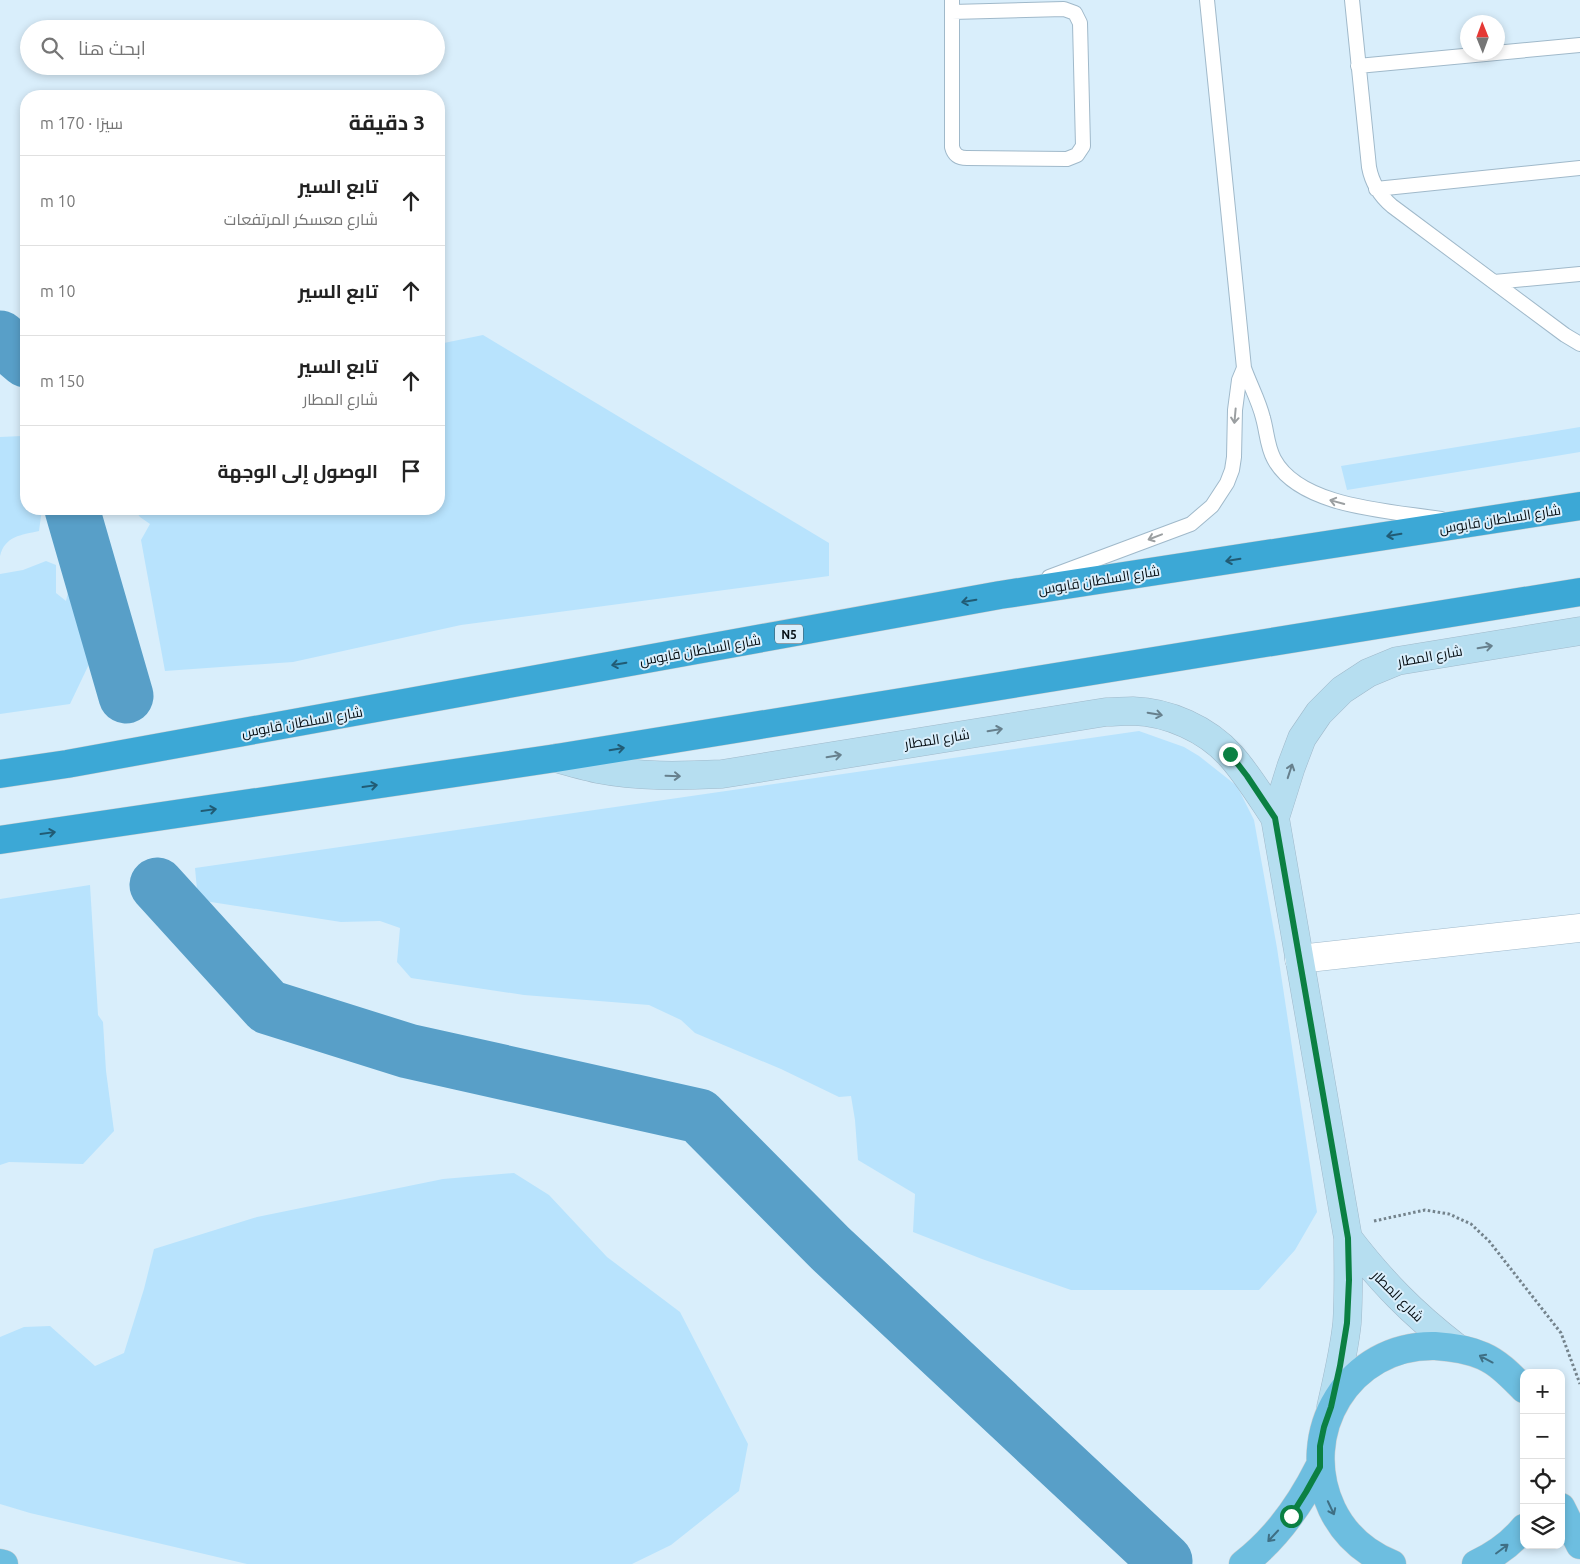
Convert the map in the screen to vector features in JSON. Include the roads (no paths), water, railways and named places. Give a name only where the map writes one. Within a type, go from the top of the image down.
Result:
[{"type":"highway","name":"شارع السلطان قابوس","points":[[0,774],[1000,596],[1580,506]]},
{"type":"highway","points":[[0,840],[556,758],[1580,592]]},
{"type":"main road","name":"شارع المطار","points":[[1275,818],[1302,738],[1319,712],[1330,701],[1342,690],[1368,673],[1397,661],[1580,631]]},
{"type":"main road","name":"شارع المطار","points":[[556,758],[597,769],[638,775],[722,774],[1096,714],[1134,711],[1160,714],[1186,723],[1210,736],[1230,754],[1275,818],[1347,1232],[1349,1280],[1347,1323],[1331,1407]]},
{"type":"main road","name":"شارع المطار","points":[[1347,1232],[1371,1268],[1397,1297],[1425,1323],[1456,1347]]},
{"type":"main road","points":[[1392,1564],[1378,1558],[1355,1542],[1337,1520],[1325,1494],[1320,1467],[1321,1440],[1331,1407],[1353,1378],[1383,1356],[1419,1346],[1456,1347],[1483,1356],[1507,1371],[1520,1385]]},
{"type":"main road","points":[[1243,1564],[1272,1538],[1291,1516],[1320,1467]]},
{"type":"main road","points":[[1565,1515],[1580,1545]]},
{"type":"main road","points":[[1476,1564],[1493,1556],[1514,1540],[1520,1533]]},
{"type":"main road","points":[[0,1563],[4,1564]]},
{"type":"street","points":[[1300,959],[1580,928]]},
{"type":"lane","points":[[1207,0],[1244,368],[1263,418],[1274,460],[1285,473],[1298,483],[1324,498],[1339,503],[1472,523]]},
{"type":"lane","points":[[1352,0],[1369,167],[1376,189],[1392,206],[1565,335],[1580,344]]},
{"type":"lane","points":[[952,6],[1064,9],[1075,13],[1080,23],[1083,146],[1078,155],[1067,158],[967,158],[957,156],[952,146],[952,6]]},
{"type":"lane","points":[[1358,66],[1580,45]]},
{"type":"lane","points":[[1376,189],[1580,168]]},
{"type":"lane","points":[[1494,282],[1580,274]]},
{"type":"lane","points":[[1000,596],[1191,524],[1202,516],[1220,496],[1232,470],[1235,410],[1239,380],[1244,368]]},
{"type":"waterway","points":[[0,338],[20,355]]},
{"type":"waterway","points":[[74,515],[126,696]]},
{"type":"waterway","points":[[157,885],[268,1007],[408,1051],[699,1116],[830,1248],[1165,1561]]}]
